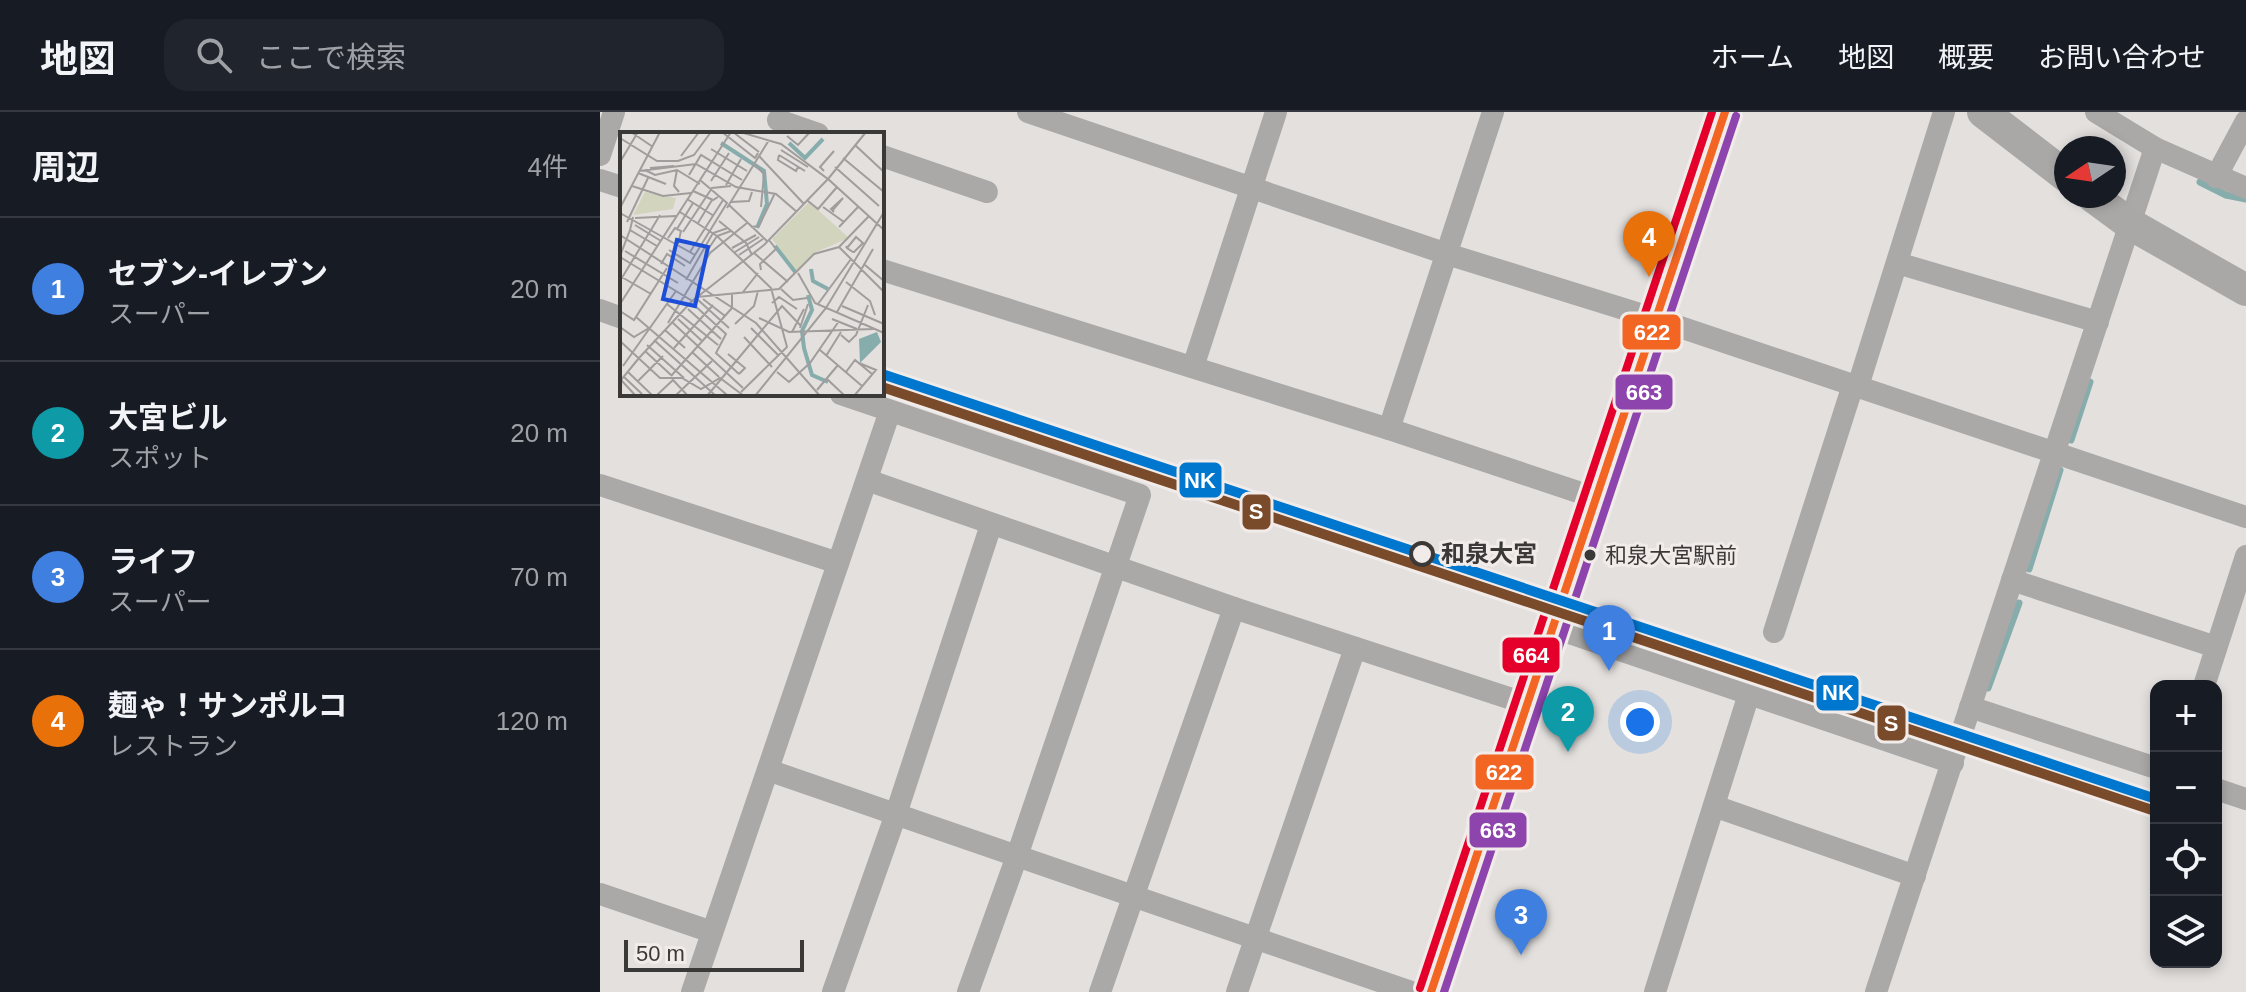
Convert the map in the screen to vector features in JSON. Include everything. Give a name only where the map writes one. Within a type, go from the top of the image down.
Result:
[{"type":"main road","points":[[1991,116],[2054,166]]},
{"type":"main road","points":[[2108,208],[2130,224],[2246,290]]},
{"type":"street","points":[[600,155],[614,112]]},
{"type":"street","points":[[1028,112],[1447,254],[1656,319],[2246,517]]},
{"type":"street","points":[[1193,367],[1276,112]]},
{"type":"street","points":[[1389,429],[1493,112]]},
{"type":"street","points":[[1431,992],[1725,112]]},
{"type":"street","points":[[1774,632],[1944,112]]},
{"type":"street","points":[[2096,112],[2155,148],[2246,188]]},
{"type":"street","points":[[778,120],[812,132]]},
{"type":"street","points":[[2216,177],[2246,121]]},
{"type":"street","points":[[1876,992],[2155,148]]},
{"type":"street","points":[[884,157],[987,192]]},
{"type":"street","points":[[600,180],[620,186]]},
{"type":"street","points":[[1897,263],[2098,322]]},
{"type":"street","points":[[884,271],[1389,429],[1596,498]]},
{"type":"street","points":[[600,310],[620,317]]},
{"type":"street","points":[[847,396],[1140,495],[968,992]]},
{"type":"street","points":[[692,992],[890,411]]},
{"type":"street","points":[[867,480],[1234,608],[1527,704]]},
{"type":"street","points":[[600,485],[838,563]]},
{"type":"street","points":[[833,992],[896,814],[991,525]]},
{"type":"street","points":[[2206,680],[2246,556]]},
{"type":"street","points":[[2012,580],[2216,647]]},
{"type":"street","points":[[1100,992],[1234,608]]},
{"type":"street","points":[[1552,627],[1953,763]]},
{"type":"street","points":[[1237,992],[1355,648]]},
{"type":"street","points":[[1655,992],[1749,694]]},
{"type":"street","points":[[1970,707],[2150,766]]},
{"type":"street","points":[[768,770],[1411,992]]},
{"type":"street","points":[[2222,791],[2246,799]]},
{"type":"street","points":[[1714,806],[1915,876]]},
{"type":"street","points":[[600,894],[712,932]]},
{"type":"waterway","points":[[2200,182],[2226,195],[2246,199]]},
{"type":"waterway","points":[[2071,440],[2090,382]]},
{"type":"waterway","points":[[2029,569],[2060,470]]},
{"type":"waterway","points":[[1988,688],[2019,603]]},
{"type":"transit line","name":"664","points":[[1420,988],[1712,112]]},
{"type":"transit line","name":"622","points":[[1431,992],[1725,112]]},
{"type":"transit line","name":"663","points":[[1444,992],[1736,116]]},
{"type":"transit line","name":"NK","points":[[884,375],[2150,797]]},
{"type":"transit line","name":"S","points":[[884,388],[2150,809]]},
{"type":"place","name":"麺ゃ！サンポルコ","points":[[1649,277]]},
{"type":"place","name":"和泉大宮","points":[[1422,554]]},
{"type":"place","name":"和泉大宮駅前","points":[[1590,555]]},
{"type":"place","name":"セブン-イレブン","points":[[1609,671]]},
{"type":"place","name":"大宮ビル","points":[[1568,752]]},
{"type":"place","name":"ライフ","points":[[1521,955]]}]
